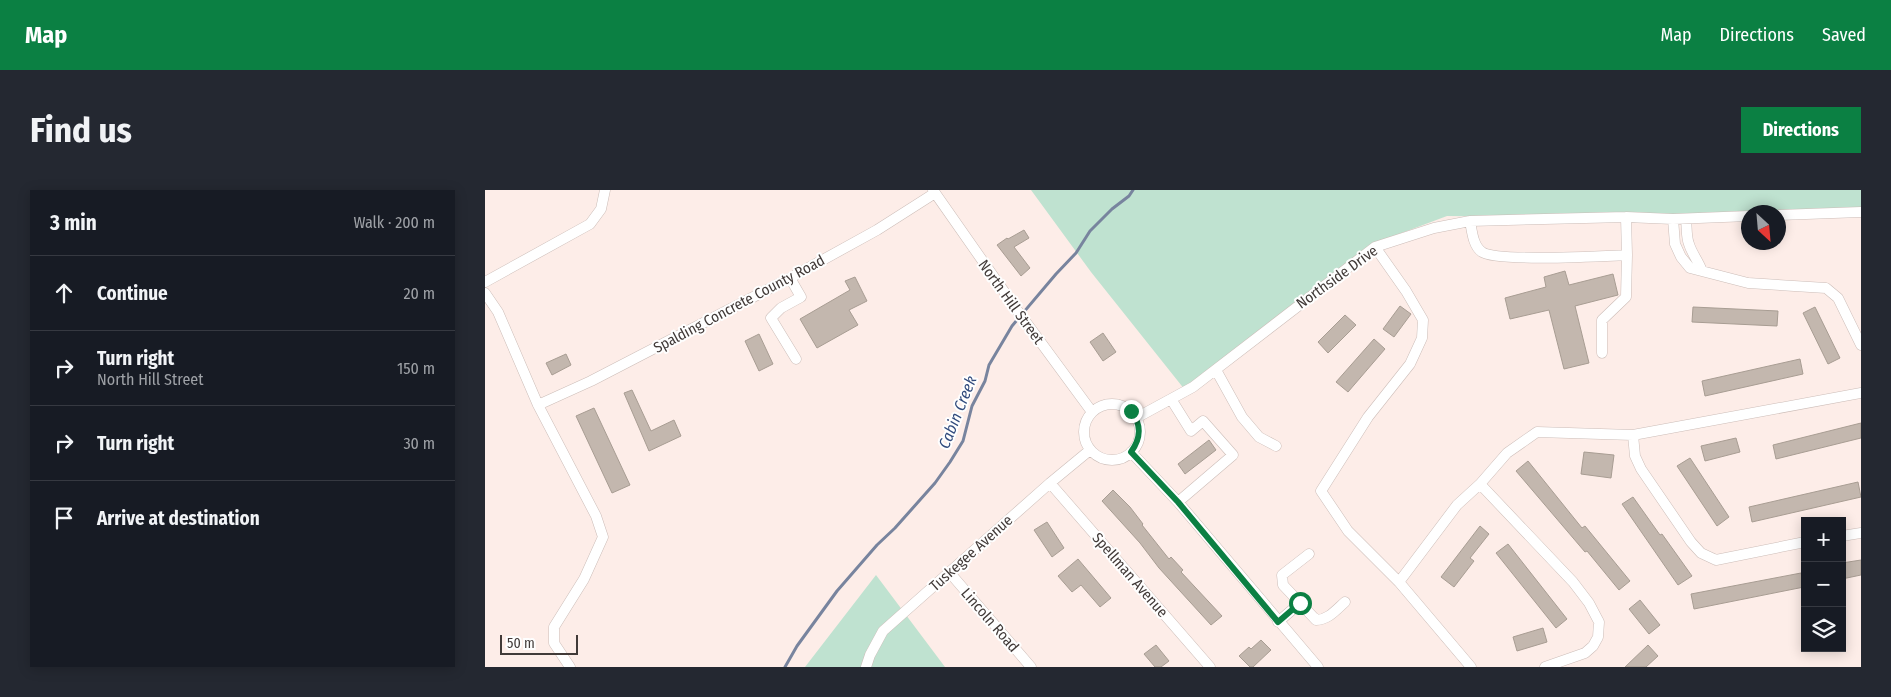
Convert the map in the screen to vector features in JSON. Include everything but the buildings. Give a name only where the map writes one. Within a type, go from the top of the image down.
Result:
[{"type":"street","points":[[485,282],[590,224],[601,209],[605,190]]},
{"type":"street","name":"Spalding Concrete County Road","points":[[538,405],[591,381],[789,278],[877,230],[934,191]]},
{"type":"street","name":"North Hill Street","points":[[934,191],[1017,310],[1092,412]]},
{"type":"street","points":[[1786,215],[1861,212]]},
{"type":"street","name":"Northside Drive","points":[[1136,418],[1193,387],[1375,247],[1434,228],[1470,221],[1626,217],[1686,219],[1741,216]]},
{"type":"street","points":[[1602,353],[1602,320],[1626,298],[1626,217]]},
{"type":"street","points":[[1673,219],[1675,244],[1681,257],[1690,268],[1749,283],[1826,288],[1839,298],[1861,345]]},
{"type":"street","points":[[1686,219],[1688,242],[1692,252],[1699,260],[1702,271]]},
{"type":"street","points":[[1470,221],[1476,245],[1481,252],[1489,256],[1509,258],[1627,255]]},
{"type":"street","points":[[1375,247],[1406,291],[1423,320],[1422,338],[1410,364],[1368,417],[1321,491],[1348,531],[1399,582],[1471,667]]},
{"type":"street","points":[[789,278],[801,297],[781,308],[771,318],[796,359]]},
{"type":"street","points":[[485,294],[497,312],[538,405],[596,516],[603,537],[585,579],[554,627],[554,643],[570,667]]},
{"type":"street","points":[[1216,370],[1242,417],[1259,436],[1276,446]]},
{"type":"street","points":[[1399,582],[1457,505],[1480,484],[1507,453],[1537,432],[1633,435],[1861,393]]},
{"type":"street","points":[[1171,399],[1191,431],[1203,421],[1233,455],[1178,502]]},
{"type":"street","points":[[1107,404],[1115,404],[1131,411],[1136,418],[1139,426],[1139,436],[1137,444],[1131,452],[1115,460],[1097,456],[1090,450],[1086,442],[1084,426],[1092,412],[1107,404]]},
{"type":"street","points":[[1633,435],[1635,456],[1641,469],[1691,542],[1701,553],[1716,560],[1801,543]]},
{"type":"street","name":"Tuskegee Avenue","points":[[866,667],[869,655],[883,631],[1090,450]]},
{"type":"street","points":[[1131,452],[1178,502],[1318,667]]},
{"type":"street","name":"Spellman Avenue","points":[[1050,483],[1210,667]]},
{"type":"street","points":[[1480,484],[1573,582],[1589,603],[1599,622],[1598,637],[1593,646],[1585,653],[1545,667]]},
{"type":"street","points":[[1846,535],[1861,533]]},
{"type":"street","points":[[1309,554],[1282,575],[1283,585],[1316,620],[1327,618],[1345,602]]},
{"type":"street","name":"Lincoln Road","points":[[950,573],[1031,667]]},
{"type":"street","points":[[1278,622],[1300,603]]},
{"type":"green space","points":[[1031,190],[1861,190],[1861,215],[1786,213],[1786,205],[1741,205],[1741,213],[1671,219],[1447,216],[1383,240],[1189,395],[1091,272]]},
{"type":"green space","points":[[876,575],[945,667],[805,667]]},
{"type":"waterway","name":"Cabin Creek","points":[[785,667],[797,646],[837,591],[935,483],[950,462],[963,441],[972,406],[985,381],[989,365],[1012,326],[1076,253],[1090,231],[1112,209],[1129,196],[1133,190]]},
{"type":"route","points":[[1131,411],[1139,426],[1139,436],[1137,444],[1131,452],[1178,502],[1278,622],[1300,603]]}]
